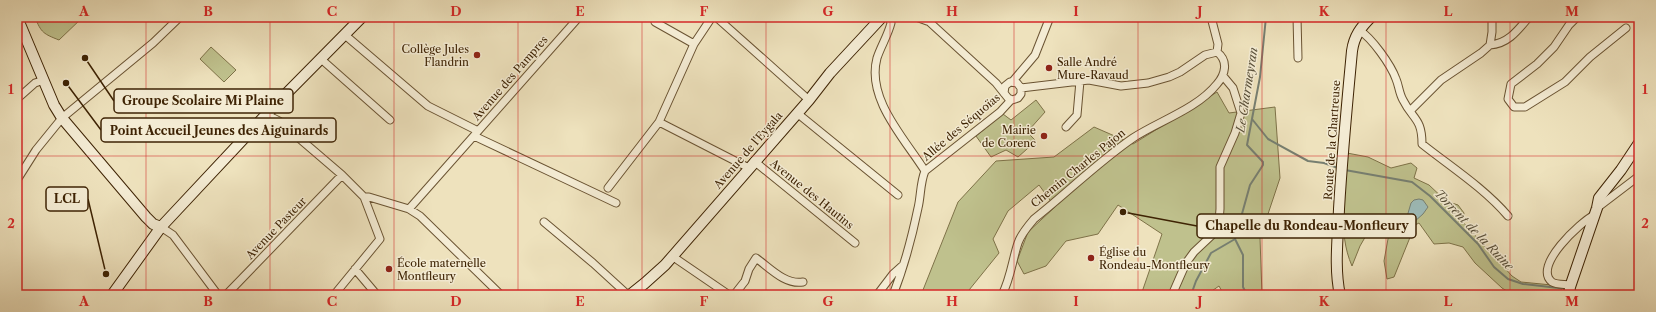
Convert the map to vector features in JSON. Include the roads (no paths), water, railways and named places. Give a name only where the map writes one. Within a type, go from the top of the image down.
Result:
[{"type":"street","points":[[17,180],[36,150],[62,118],[153,43],[180,17]]},
{"type":"street","points":[[112,295],[161,227],[276,105],[362,17]]},
{"type":"street","name":"Avenue des Pampres","points":[[409,209],[476,134],[502,102],[579,17]]},
{"type":"street","points":[[608,188],[659,122],[694,44],[712,17]]},
{"type":"street","points":[[716,17],[808,100]]},
{"type":"street","name":"Avenue de l'Eygala","points":[[629,295],[645,283],[672,256],[808,100],[830,72],[882,17]]},
{"type":"street","points":[[889,17],[891,23],[877,58],[877,87],[883,108],[925,171],[922,177],[918,208],[893,295]]},
{"type":"street","points":[[916,17],[926,19],[996,83],[1006,97],[1011,100],[1019,97],[1021,88]]},
{"type":"street","points":[[1004,93],[1004,87],[1035,55],[1050,17]]},
{"type":"street","points":[[1211,17],[1218,44],[1217,52]]},
{"type":"street","points":[[1297,17],[1298,58]]},
{"type":"street","name":"Route de la Chartreuse","points":[[1340,295],[1337,255],[1340,184],[1352,51],[1355,36],[1371,17]]},
{"type":"street","points":[[1410,110],[1441,80],[1481,53],[1490,45],[1492,17]]},
{"type":"street","points":[[1490,45],[1499,45],[1509,38],[1520,29],[1529,17]]},
{"type":"street","points":[[1577,17],[1569,25],[1554,48],[1537,64],[1511,84],[1508,99],[1514,107],[1525,107],[1566,82],[1590,57],[1626,28]]},
{"type":"street","points":[[17,18],[54,105],[62,118],[146,218],[153,224],[161,227],[173,235],[218,295]]},
{"type":"street","points":[[655,22],[694,44]]},
{"type":"street","points":[[1359,30],[1370,38],[1396,79],[1403,101],[1420,124],[1422,144],[1499,205],[1508,216]]},
{"type":"street","points":[[345,35],[406,89],[428,106],[476,134]]},
{"type":"street","points":[[1021,88],[1089,80],[1121,86],[1148,83],[1169,77],[1180,72],[1205,55],[1217,52]]},
{"type":"street","points":[[1172,295],[1186,263],[1194,252],[1216,230],[1219,221],[1220,209],[1220,168],[1236,133],[1241,113],[1233,88],[1223,76],[1224,63],[1220,54],[1217,52]]},
{"type":"street","points":[[321,59],[390,120]]},
{"type":"street","name":"Chemin Charles Pajon","points":[[1002,295],[1009,282],[1018,243],[1024,231],[1034,219],[1122,146],[1197,101],[1208,93],[1223,76]]},
{"type":"street","points":[[17,99],[35,83],[44,80]]},
{"type":"street","points":[[1066,127],[1077,115],[1080,81]]},
{"type":"street","points":[[996,83],[1010,82],[1018,84],[1021,88]]},
{"type":"street","name":"Allée des Séquoïas","points":[[925,171],[948,154],[1011,100]]},
{"type":"street","points":[[276,105],[279,121]]},
{"type":"street","points":[[797,112],[898,195]]},
{"type":"street","points":[[264,118],[271,117],[279,121],[342,175],[364,197],[379,236],[378,242],[334,295]]},
{"type":"street","name":"Avenue des Hautins","points":[[659,122],[751,165],[855,244]]},
{"type":"street","name":"Avenue des Pampres","points":[[476,134],[616,203]]},
{"type":"street","points":[[1639,143],[1621,170],[1599,198],[1596,211],[1570,290],[1554,283],[1548,277],[1553,254],[1580,224],[1596,211],[1639,176]]},
{"type":"street","name":"Avenue Pasteur","points":[[226,295],[342,175]]},
{"type":"street","points":[[364,197],[409,209],[420,216],[501,295]]},
{"type":"street","points":[[367,207],[375,199]]},
{"type":"street","points":[[544,222],[629,295]]},
{"type":"street","points":[[672,256],[729,295]]},
{"type":"street","points":[[734,295],[745,281],[749,268],[756,258],[785,280],[796,283],[803,282]]},
{"type":"street","points":[[877,295],[893,274],[903,264]]},
{"type":"street","points":[[355,269],[377,295]]},
{"type":"water","points":[[1414,200],[1423,200],[1428,207],[1414,222],[1410,235],[1404,235],[1404,227],[1411,203]]},
{"type":"waterway","name":"Le Charmeyran","points":[[1247,295],[1243,287],[1243,255],[1235,239],[1250,185],[1263,165],[1263,162],[1247,145],[1260,77],[1266,17]]},
{"type":"waterway","points":[[1252,119],[1268,139],[1308,161],[1324,163],[1338,168]]},
{"type":"waterway","name":"Torrent de la Ruine","points":[[1345,170],[1412,182],[1430,196],[1478,244],[1494,267],[1508,279],[1523,284],[1567,289]]},
{"type":"waterway","points":[[1191,295],[1196,281],[1211,253],[1235,239]]},
{"type":"waterway","name":"Torrent de la Ruine","points":[[1573,290],[1593,295]]},
{"type":"place","name":"Collège Jules Flandrin","points":[[477,55]]},
{"type":"place","name":"Groupe Scolaire Mi Plaine","points":[[85,58]]},
{"type":"place","name":"Salle André Mure-Ravaud","points":[[1049,68]]},
{"type":"place","name":"Point Accueil Jeunes des Aiguinards","points":[[66,83]]},
{"type":"place","name":"Mairie de Corenc","points":[[1044,136]]},
{"type":"place","name":"Chapelle du Rondeau-Monfleury","points":[[1123,212]]},
{"type":"place","name":"Église du Rondeau-Montfleury","points":[[1091,258]]},
{"type":"place","name":"École maternelle Montfleury","points":[[389,269]]},
{"type":"place","name":"LCL","points":[[106,274]]}]
